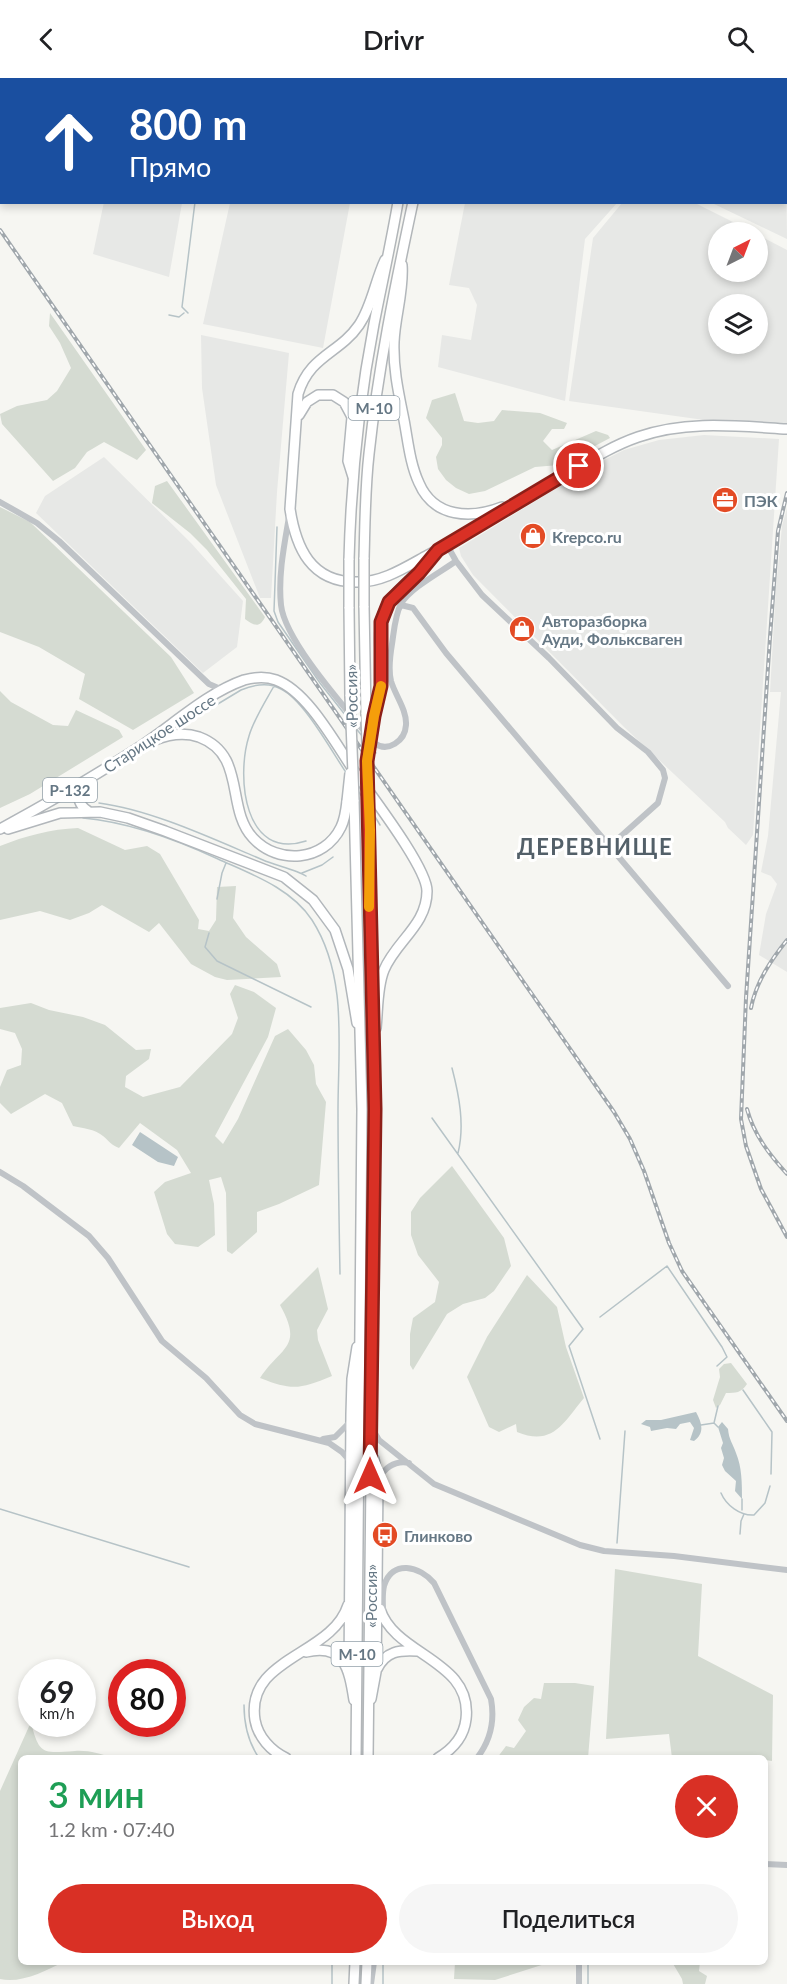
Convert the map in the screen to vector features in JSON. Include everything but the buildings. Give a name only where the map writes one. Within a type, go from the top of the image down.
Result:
[{"type":"main road","name":"М-10","points":[[353,477],[374,325],[398,204]]},
{"type":"main road","name":"М-10","points":[[401,259],[413,204]]},
{"type":"main road","points":[[389,252],[376,278],[360,324],[346,340],[317,362],[301,384],[298,394],[290,509],[294,532],[304,556],[318,570],[337,580],[363,582],[385,577],[442,547],[598,454],[637,437],[660,430],[705,425],[787,429]]},
{"type":"main road","points":[[401,259],[403,284],[395,328],[395,368],[413,464],[422,490],[430,500],[443,509],[461,515],[489,512],[529,496]]},
{"type":"main road","name":"«Россия»","points":[[369,1755],[374,1174],[370,830],[367,761],[370,715],[364,606],[364,559],[368,456],[387,328],[401,259]]},
{"type":"main road","points":[[294,435],[300,412],[307,402],[322,394],[340,398],[352,417],[348,461],[353,477]]},
{"type":"main road","name":"«Россия»","points":[[353,477],[349,560],[351,801],[361,1053],[356,1755]]},
{"type":"main road","points":[[370,715],[381,686],[383,612],[392,597],[419,573],[442,547]]},
{"type":"main road","name":"Старицкое шоссе","points":[[0,830],[79,785],[223,690],[243,681],[261,677],[282,682],[296,692],[324,728],[424,877],[427,894],[424,911],[383,971],[373,1053]]},
{"type":"main road","points":[[140,746],[179,734],[201,738],[214,746],[229,766],[241,815],[249,833],[264,848],[276,854],[302,856],[314,853],[326,846],[341,828],[351,801]]},
{"type":"main road","points":[[79,785],[79,801],[88,811]]},
{"type":"main road","points":[[0,830],[54,814],[88,811],[128,818],[284,877],[306,893],[330,922],[345,956],[361,1053]]},
{"type":"main road","points":[[356,1719],[349,1674],[352,1379],[359,1332]]},
{"type":"main road","points":[[369,1716],[376,1672],[378,1480],[370,1439]]},
{"type":"main road","points":[[351,1566],[358,1518]]},
{"type":"main road","points":[[282,1755],[268,1744],[258,1730],[255,1719],[255,1702],[261,1687],[271,1673],[335,1628],[346,1612],[350,1596]]},
{"type":"main road","points":[[377,1600],[383,1617],[392,1631],[453,1676],[463,1691],[466,1722],[455,1745],[442,1755]]},
{"type":"main road","points":[[300,1653],[321,1650],[334,1652],[344,1662],[349,1674]]},
{"type":"main road","points":[[376,1672],[383,1660],[393,1652],[417,1651]]},
{"type":"main road","points":[[354,1984],[355,1965]]},
{"type":"main road","points":[[366,1984],[367,1965]]},
{"type":"street","points":[[0,502],[37,523],[59,541],[209,684],[223,690]]},
{"type":"street","points":[[290,509],[280,592],[284,618],[317,672],[374,743],[383,747],[391,746],[399,741],[406,726],[406,718],[390,672],[393,639],[401,605],[410,594],[456,561]]},
{"type":"street","points":[[442,547],[482,595],[549,658],[617,728],[648,752],[663,770],[665,777],[658,803],[610,846]]},
{"type":"street","points":[[401,605],[412,608],[446,653],[728,986]]},
{"type":"street","points":[[0,1172],[23,1186],[89,1236],[108,1258],[162,1341],[206,1378],[240,1415],[255,1424],[320,1439],[335,1437],[351,1421]]},
{"type":"street","points":[[371,1424],[379,1440],[434,1484],[580,1545],[604,1551],[674,1556],[787,1570]]},
{"type":"street","points":[[320,1439],[338,1448],[351,1463]]},
{"type":"street","points":[[378,1480],[383,1472],[394,1463],[409,1464]]},
{"type":"street","points":[[383,1617],[384,1587],[393,1572],[403,1568],[415,1569],[425,1574],[434,1583],[491,1699],[493,1717],[490,1734],[479,1755]]},
{"type":"street","points":[[768,1864],[787,1865]]},
{"type":"street","points":[[371,1984],[374,1965]]},
{"type":"street","points":[[579,1965],[579,1984]]},
{"type":"shaded area","points":[[104,204],[182,204],[169,277],[93,254]]},
{"type":"shaded area","points":[[230,204],[350,204],[323,348],[203,324]]},
{"type":"shaded area","points":[[465,204],[616,204],[585,239],[565,401],[438,367],[442,335],[471,340],[477,305],[469,288],[449,285]]},
{"type":"shaded area","points":[[621,204],[697,204],[733,222],[708,222],[708,282],[768,282],[768,240],[787,250],[787,425],[704,420],[569,401],[593,238]]},
{"type":"shaded area","points":[[714,204],[787,204],[787,239],[768,230],[768,222],[752,222]]},
{"type":"shaded area","points":[[50,313],[146,450],[137,460],[104,442],[87,452],[75,468],[53,481],[2,424],[0,414],[17,406],[47,400],[57,391],[71,368],[60,343],[49,326]]},
{"type":"shaded area","points":[[201,335],[289,353],[271,598],[260,598],[216,485],[202,388]]},
{"type":"shaded area","points":[[455,393],[464,421],[478,423],[494,421],[502,410],[540,413],[567,423],[564,429],[552,429],[543,441],[552,450],[596,431],[610,438],[559,465],[535,467],[485,491],[469,494],[446,480],[438,469],[436,457],[442,445],[442,438],[426,418],[432,400]]},
{"type":"shaded area","points":[[704,435],[779,439],[753,835],[746,845],[728,828],[725,822],[624,727],[473,575],[461,556],[459,548],[596,464],[624,450],[659,440]]},
{"type":"shaded area","points":[[104,457],[191,543],[243,601],[237,647],[203,673],[36,513],[45,496]]},
{"type":"shaded area","points":[[167,481],[265,617],[261,623],[254,624],[245,619],[246,599],[207,550],[190,533],[152,503],[155,486]]},
{"type":"shaded area","points":[[0,507],[30,522],[171,657],[194,693],[133,730],[79,699],[85,674],[39,647],[0,632]]},
{"type":"shaded area","points":[[787,508],[787,972],[759,955],[766,914],[777,884],[771,876],[761,872],[768,836],[781,692],[770,692],[776,587],[782,526]]},
{"type":"shaded area","points":[[0,691],[11,702],[53,725],[68,726],[76,710],[119,730],[123,737],[30,794],[0,808]]},
{"type":"shaded area","points":[[78,828],[125,850],[147,846],[160,854],[199,920],[198,929],[209,931],[216,920],[217,887],[236,886],[233,918],[246,937],[277,964],[281,977],[227,980],[215,977],[191,964],[159,923],[149,932],[102,905],[70,920],[40,911],[0,920],[0,846],[38,834]]},
{"type":"shaded area","points":[[235,985],[254,992],[276,1008],[268,1037],[215,1136],[223,1144],[238,1119],[275,1036],[288,1029],[306,1050],[314,1065],[316,1084],[326,1102],[319,1185],[257,1212],[257,1232],[232,1254],[227,1251],[226,1193],[221,1177],[209,1180],[214,1204],[215,1235],[198,1247],[175,1244],[167,1234],[154,1192],[165,1182],[191,1173],[177,1150],[140,1123],[119,1148],[96,1132],[73,1126],[62,1103],[45,1094],[11,1114],[0,1103],[0,1087],[7,1070],[21,1065],[22,1049],[15,1033],[0,1029],[0,1008],[31,1003],[49,1010],[83,1017],[105,1025],[136,1050],[151,1049],[149,1059],[126,1076],[125,1087],[143,1097],[180,1087],[232,1034],[238,1018],[230,994]]},
{"type":"shaded area","points":[[140,1132],[178,1157],[174,1166],[158,1162],[132,1145]]},
{"type":"shaded area","points":[[452,1166],[504,1238],[511,1266],[494,1291],[485,1298],[463,1304],[447,1314],[413,1370],[410,1365],[410,1334],[413,1318],[435,1302],[439,1282],[418,1255],[411,1235],[411,1212],[420,1198]]},
{"type":"shaded area","points":[[318,1267],[328,1309],[317,1330],[318,1340],[332,1376],[312,1384],[296,1387],[260,1378],[287,1346],[290,1339],[287,1319],[280,1305]]},
{"type":"shaded area","points":[[527,1275],[557,1307],[566,1347],[584,1398],[556,1430],[540,1436],[529,1436],[517,1432],[516,1424],[499,1432],[489,1427],[467,1377],[487,1337]]},
{"type":"shaded area","points":[[731,1363],[747,1384],[738,1392],[726,1393],[716,1408],[713,1400],[720,1377],[719,1369],[724,1364]]},
{"type":"shaded area","points":[[696,1412],[700,1420],[701,1431],[694,1441],[690,1440],[694,1428],[690,1422],[680,1424],[676,1429],[651,1431],[650,1427],[641,1424],[646,1420],[661,1420]]},
{"type":"shaded area","points":[[722,1422],[728,1429],[739,1464],[742,1499],[735,1491],[736,1481],[722,1465],[723,1443],[718,1427]]},
{"type":"shaded area","points":[[615,1569],[702,1584],[698,1656],[773,1695],[772,1761],[768,1760],[768,1755],[672,1755],[669,1734],[606,1739]]},
{"type":"shaded area","points":[[544,1683],[575,1683],[594,1686],[588,1755],[499,1755],[506,1746],[514,1748],[526,1731],[518,1720],[524,1707],[534,1698],[541,1699]]},
{"type":"shaded area","points":[[24,1737],[36,1737],[40,1747],[50,1752],[85,1751],[102,1755],[18,1755],[18,1965],[57,1965],[33,1976],[16,1980],[0,1979],[0,1791]]},
{"type":"shaded area","points":[[455,1965],[542,1965],[495,1980],[454,1979]]},
{"type":"shaded area","points":[[674,1965],[700,1965],[699,1971],[707,1976],[705,1984],[683,1984]]},
{"type":"waterway","points":[[188,313],[182,307],[195,204]]},
{"type":"waterway","points":[[169,315],[179,317],[184,313]]},
{"type":"waterway","points":[[277,527],[274,611],[278,622],[346,716]]},
{"type":"waterway","points":[[183,725],[241,690],[261,685],[276,687],[290,695],[308,715],[347,774]]},
{"type":"waterway","points":[[274,686],[249,736],[245,753],[245,793],[249,811],[257,827],[269,839],[285,844],[306,841]]},
{"type":"waterway","points":[[354,726],[363,737]]},
{"type":"waterway","points":[[372,747],[376,753]]},
{"type":"waterway","points":[[358,791],[365,801]]},
{"type":"waterway","points":[[99,803],[161,819],[306,876]]},
{"type":"waterway","points":[[374,815],[380,825]]},
{"type":"waterway","points":[[83,818],[117,823],[152,833],[244,870],[270,883],[293,899],[312,920],[331,964],[338,1012],[340,1274]]},
{"type":"waterway","points":[[302,873],[322,865],[333,857]]},
{"type":"waterway","points":[[217,899],[226,863]]},
{"type":"waterway","points":[[209,933],[205,947],[217,961],[311,1007]]},
{"type":"waterway","points":[[452,1068],[461,1121],[458,1153]]},
{"type":"waterway","points":[[432,1118],[583,1329],[569,1346],[600,1439]]},
{"type":"waterway","points":[[600,1317],[667,1266],[722,1347],[727,1357],[717,1366]]},
{"type":"waterway","points":[[743,1390],[772,1432],[771,1474]]},
{"type":"waterway","points":[[718,1406],[714,1423],[718,1427]]},
{"type":"waterway","points":[[701,1425],[714,1423]]},
{"type":"waterway","points":[[617,1543],[625,1431]]},
{"type":"waterway","points":[[721,1493],[734,1509],[744,1514],[754,1515],[765,1503],[770,1486]]},
{"type":"waterway","points":[[742,1499],[742,1510]]},
{"type":"waterway","points":[[0,1509],[189,1567]]},
{"type":"waterway","points":[[740,1534],[744,1514]]},
{"type":"waterway","points":[[244,1705],[247,1733],[257,1755]]},
{"type":"waterway","points":[[332,1965],[332,1984]]},
{"type":"waterway","points":[[383,1965],[383,1984]]},
{"type":"waterway","points":[[588,1965],[588,1984]]},
{"type":"railway","points":[[0,230],[614,1112],[630,1139],[644,1171],[669,1243],[682,1271],[787,1421]]},
{"type":"railway","points":[[787,493],[778,531],[770,637],[746,998],[741,1119],[746,1146],[761,1189],[787,1237]]},
{"type":"railway","points":[[751,1008],[756,989],[775,955],[787,940]]},
{"type":"railway","points":[[747,1109],[763,1144],[787,1174]]},
{"type":"slow traffic","points":[[369,907],[370,830],[367,761],[381,686]]},
{"type":"place","name":"ПЭК","points":[[725,500]]},
{"type":"place","name":"Krepco.ru","points":[[533,536]]},
{"type":"place","name":"Авторазборка Ауди, Фольксваген","points":[[522,629]]},
{"type":"place","name":"Глинково","points":[[385,1535]]},
{"type":"district","name":"ДЕРЕВНИЩЕ","points":[[595,846]]},
{"type":"route","points":[[370,1476],[375,1109],[367,761],[382,677],[382,617],[392,597],[419,573],[438,550],[579,466]]}]
